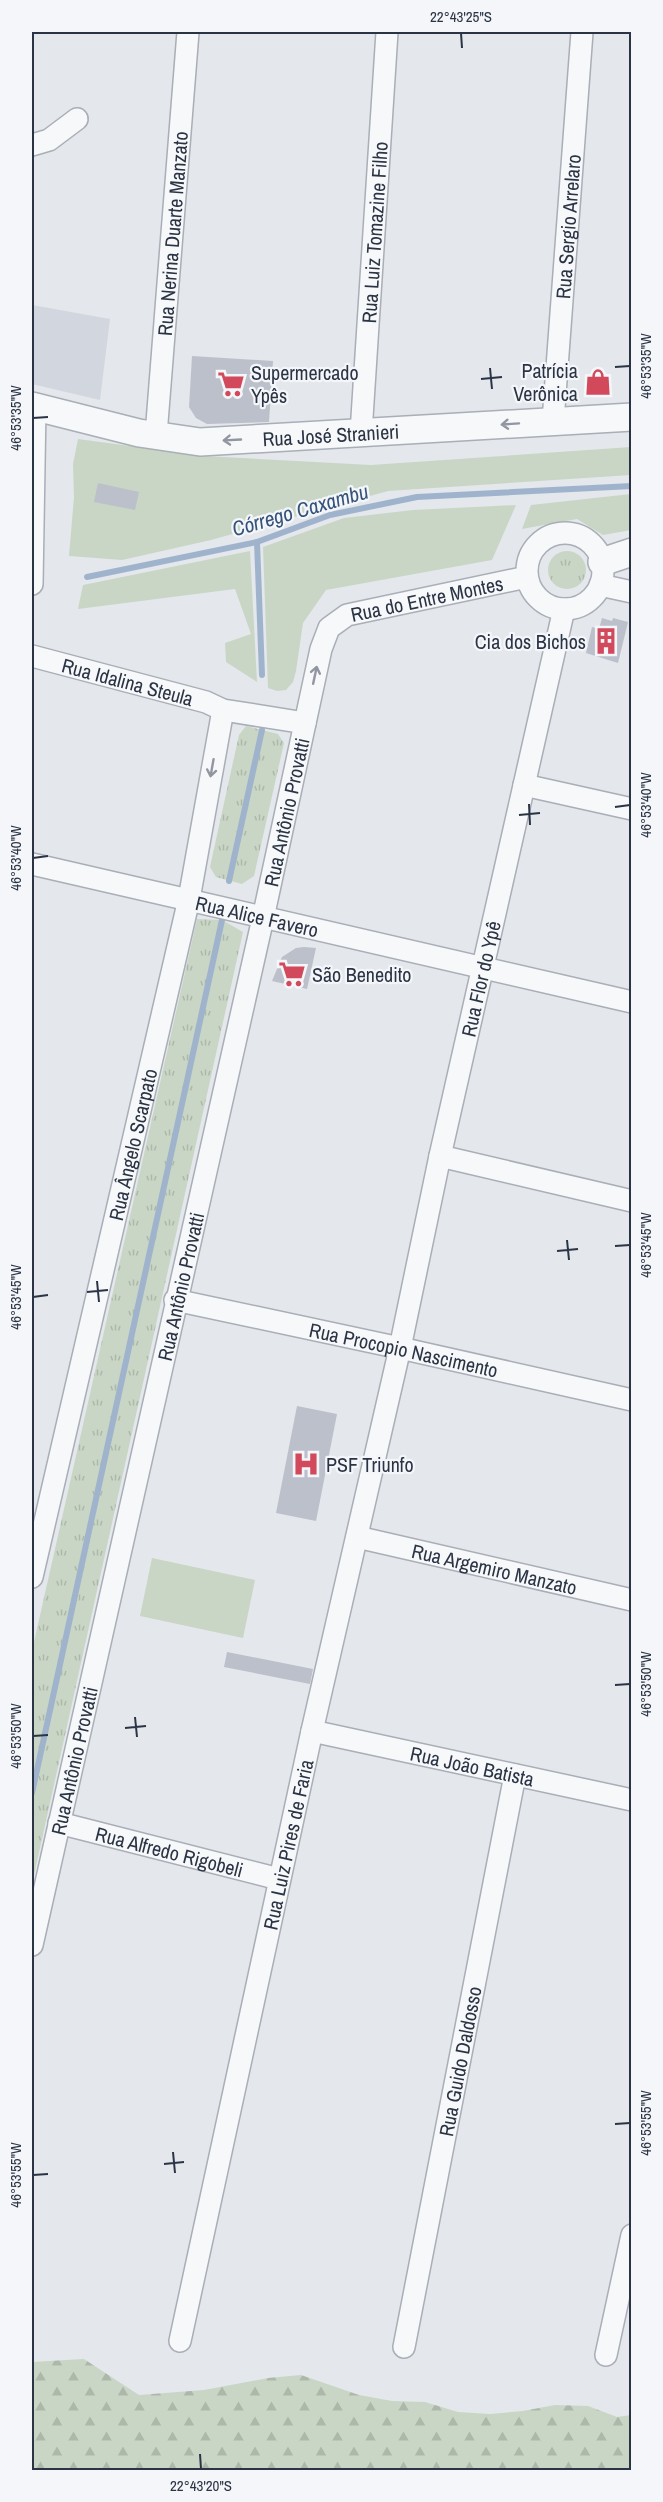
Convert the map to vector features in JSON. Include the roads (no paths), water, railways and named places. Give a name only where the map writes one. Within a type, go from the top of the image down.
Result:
[{"type":"street","name":"Rua Nerina Duarte Manzato","points":[[156,435],[188,32]]},
{"type":"street","name":"Rua Luiz Tomazine Filho","points":[[362,433],[387,32]]},
{"type":"street","name":"Rua Sergio Arrelaro","points":[[553,421],[582,32]]},
{"type":"street","points":[[32,145],[49,140],[77,119]]},
{"type":"street","name":"Rua José Stranieri","points":[[33,407],[156,435],[200,442],[632,417]]},
{"type":"street","points":[[32,584],[33,407]]},
{"type":"street","points":[[569,532],[590,542],[601,573],[595,595],[586,603],[564,609],[544,603],[536,596],[527,577],[530,554],[537,545],[546,537],[569,532]]},
{"type":"street","points":[[601,573],[632,552]]},
{"type":"street","points":[[601,573],[632,592]]},
{"type":"street","name":"Rua do Entre Montes","points":[[329,628],[347,615],[527,577]]},
{"type":"street","name":"Rua Flor do Ypê","points":[[400,1348],[440,1156],[564,609]]},
{"type":"street","name":"Rua Antônio Provatti","points":[[32,1946],[175,1300],[263,918],[321,649],[329,628]]},
{"type":"street","name":"Rua Idalina Steula","points":[[32,656],[206,702],[223,710],[305,723]]},
{"type":"street","name":"Rua Ângelo Scarpato","points":[[32,1577],[189,899],[223,710]]},
{"type":"street","points":[[524,785],[632,809]]},
{"type":"street","name":"Rua Alice Favero","points":[[32,864],[632,1002]]},
{"type":"street","points":[[440,1156],[632,1202]]},
{"type":"street","name":"Rua Procopio Nascimento","points":[[175,1300],[632,1400]]},
{"type":"street","name":"Rua Luiz Pires de Faria","points":[[180,2341],[279,1879],[400,1348]]},
{"type":"street","name":"Rua Argemiro Manzato","points":[[357,1537],[632,1600]]},
{"type":"street","name":"Rua João Batista","points":[[312,1731],[632,1800]]},
{"type":"street","name":"Rua Guido Daldosso","points":[[404,2347],[515,1775]]},
{"type":"street","name":"Rua Alfredo Rigobeli","points":[[59,1823],[279,1879]]},
{"type":"street","points":[[606,2355],[632,2235]]},
{"type":"waterway","name":"Córrego Caxambu","points":[[87,577],[257,542],[330,515],[417,497],[632,486]]},
{"type":"waterway","points":[[257,542],[262,675]]},
{"type":"waterway","points":[[229,881],[262,730]]},
{"type":"waterway","points":[[32,1793],[222,920]]},
{"type":"place","name":"Patrícia Verônica","points":[[598,382]]},
{"type":"place","name":"Supermercado Ypês","points":[[231,384]]},
{"type":"place","name":"Cia dos Bichos","points":[[606,641]]},
{"type":"place","name":"São Benedito","points":[[292,974]]},
{"type":"place","name":"PSF Triunfo","points":[[306,1464]]}]
